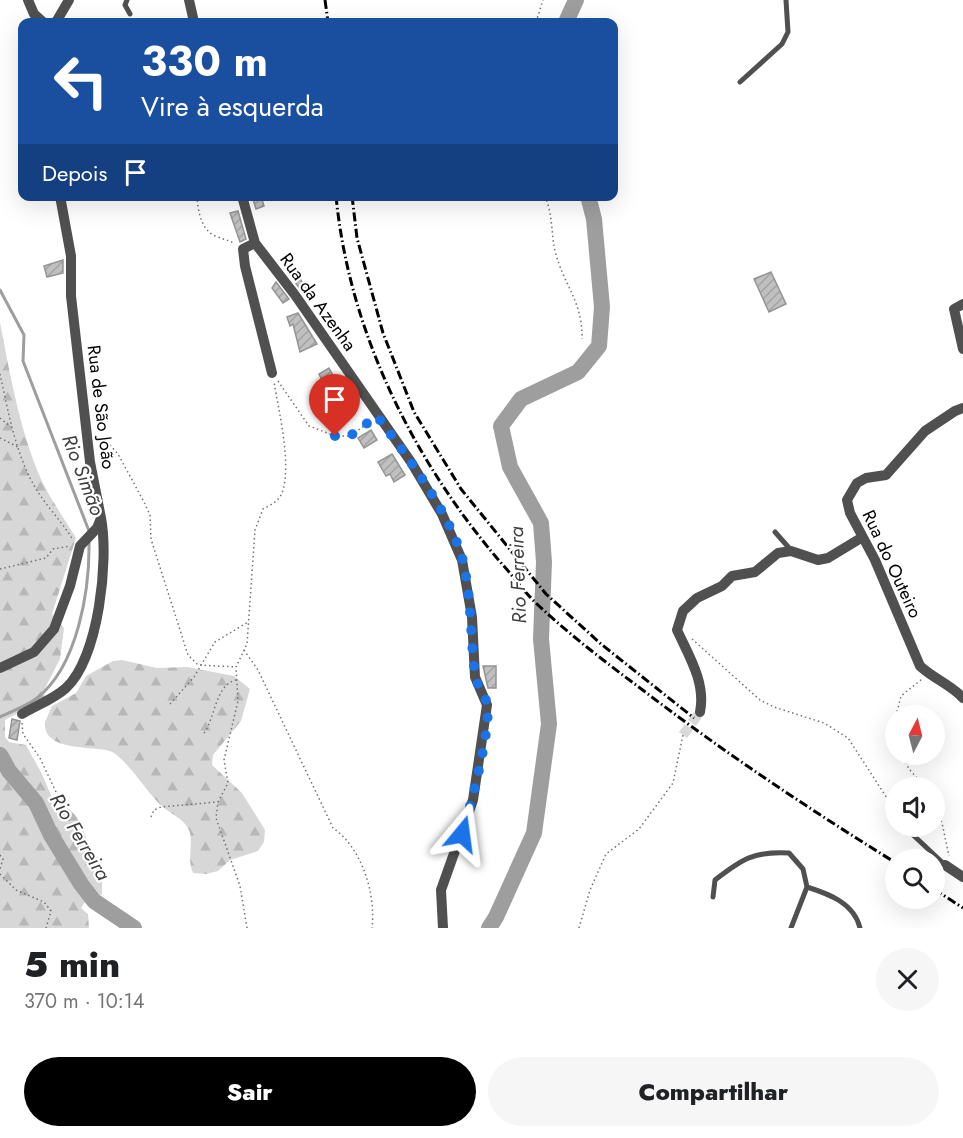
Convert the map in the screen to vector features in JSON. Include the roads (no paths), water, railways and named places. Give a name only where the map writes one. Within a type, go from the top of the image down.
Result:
[{"type":"street","points":[[28,0],[34,14],[39,18]]},
{"type":"street","points":[[58,18],[69,0]]},
{"type":"street","points":[[189,0],[193,18]]},
{"type":"street","name":"Rua de São João","points":[[22,714],[68,686],[86,654],[103,583],[104,535],[99,523],[90,462],[71,296],[71,256],[61,201]]},
{"type":"street","name":"Rua da Azenha","points":[[243,201],[255,243],[329,343],[377,416],[411,462],[455,540],[462,560],[472,617],[475,678],[487,705],[473,800],[441,890],[443,928]]},
{"type":"street","points":[[255,243],[243,249],[245,266],[272,373]]},
{"type":"street","points":[[959,307],[963,349]]},
{"type":"street","name":"Rua do Outeiro","points":[[963,408],[954,411],[925,431],[886,475],[866,478],[857,483],[847,500],[861,538],[875,560],[920,666],[928,674],[953,687],[963,698]]},
{"type":"street","points":[[0,668],[34,652],[54,629],[70,586],[77,545],[99,523]]},
{"type":"street","points":[[700,712],[703,697],[678,630],[683,611],[697,598],[722,586],[732,576],[755,572],[778,553],[791,551],[818,560],[828,558],[861,538]]},
{"type":"street","points":[[945,865],[963,878]]},
{"type":"lane","points":[[127,0],[125,5],[130,14]]},
{"type":"lane","points":[[740,82],[782,44],[788,32],[786,0]]},
{"type":"lane","points":[[775,532],[791,551]]},
{"type":"lane","points":[[915,837],[928,849]]},
{"type":"lane","points":[[713,897],[716,880],[742,859],[768,852],[789,853],[803,870],[807,887],[791,928]]},
{"type":"lane","points":[[807,887],[842,902],[858,920],[860,928]]},
{"type":"waterway","name":"Rio Ferreira","points":[[568,18],[576,0]]},
{"type":"waterway","name":"Rio Ferreira","points":[[489,928],[534,833],[549,724],[541,639],[544,562],[541,523],[510,467],[501,426],[521,399],[578,372],[599,346],[602,307],[594,219],[589,201]]},
{"type":"waterway","name":"Rio Simão","points":[[0,290],[24,335],[23,361],[89,531]]},
{"type":"waterway","name":"Rio Simão","points":[[0,717],[37,698],[63,667],[72,647],[84,603],[89,540]]},
{"type":"waterway","name":"Rio Ferreira","points":[[0,755],[9,771],[36,803],[51,835],[94,901],[134,928]]},
{"type":"tunnel","points":[[683,735],[700,712]]},
{"type":"railway","points":[[325,0],[327,18]]},
{"type":"railway","points":[[337,201],[343,247],[355,297],[371,345],[391,393],[414,439],[441,483],[502,564],[538,605],[617,671],[736,758],[885,856]]},
{"type":"railway","points":[[353,201],[357,238],[383,333],[414,412],[461,489],[546,594],[601,644],[694,718]]},
{"type":"railway","points":[[945,896],[963,908]]}]
